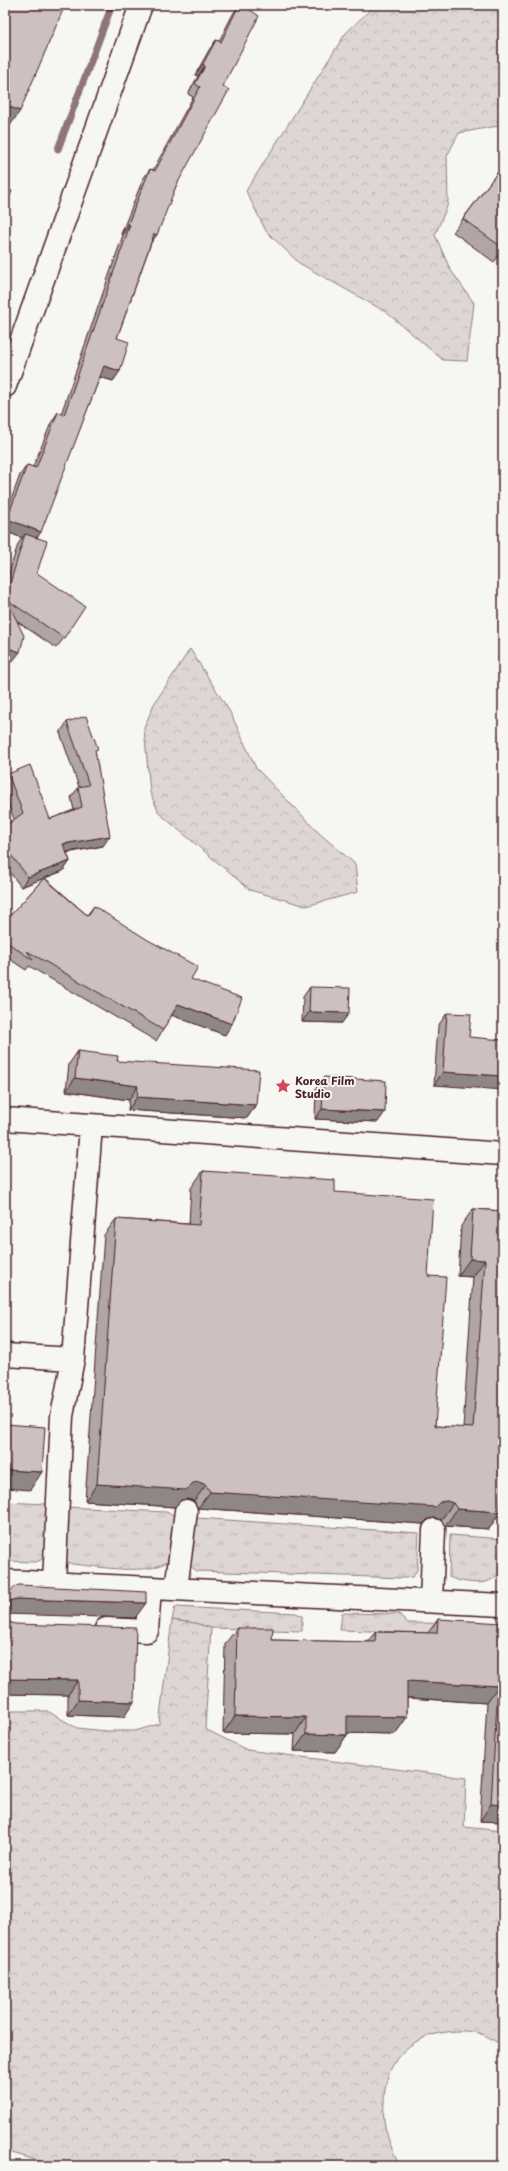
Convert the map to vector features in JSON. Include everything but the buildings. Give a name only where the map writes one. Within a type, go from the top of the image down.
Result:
[{"type":"main road","points":[[5,386],[141,5]]},
{"type":"main road","points":[[5,1119],[503,1154]]},
{"type":"main road","points":[[54,1583],[62,1416],[73,1359],[90,1126]]},
{"type":"main road","points":[[5,1355],[73,1359]]},
{"type":"main road","points":[[176,1589],[186,1511]]},
{"type":"main road","points":[[431,1601],[434,1530]]},
{"type":"main road","points":[[5,1581],[503,1605]]},
{"type":"main road","points":[[84,1629],[147,1631],[150,1588]]},
{"type":"green space","points":[[375,5],[503,5],[503,125],[459,133],[447,156],[448,204],[435,235],[450,269],[474,303],[467,361],[443,360],[386,312],[299,263],[266,231],[246,191],[345,34]]},
{"type":"green space","points":[[190,649],[230,712],[256,768],[320,834],[355,864],[358,892],[306,906],[250,890],[159,813],[150,792],[144,728],[154,704]]},
{"type":"green space","points":[[5,1502],[46,1504],[50,1507],[45,1554],[41,1560],[35,1562],[5,1561]]},
{"type":"green space","points":[[65,1507],[166,1512],[174,1515],[169,1560],[161,1565],[137,1569],[108,1568],[72,1564],[67,1562],[63,1556]]},
{"type":"green space","points":[[197,1518],[419,1533],[417,1570],[413,1577],[404,1578],[197,1571],[190,1566],[189,1557]]},
{"type":"green space","points":[[450,1535],[503,1539],[503,1570],[493,1579],[477,1583],[465,1582],[449,1577]]},
{"type":"green space","points":[[175,1607],[296,1613],[302,1616],[302,1631],[211,1628],[195,1623],[172,1620]]},
{"type":"green space","points":[[342,1613],[399,1614],[408,1623],[502,1624],[502,1655],[492,1654],[492,1635],[340,1630]]},
{"type":"green space","points":[[172,1620],[195,1623],[211,1628],[205,1729],[247,1750],[466,1778],[464,1827],[503,1831],[503,2047],[490,2038],[477,2033],[470,2031],[455,2031],[420,2039],[401,2054],[394,2063],[389,2074],[385,2087],[384,2101],[384,2120],[386,2132],[399,2166],[57,2166],[5,2151],[5,1711],[47,1711],[77,1728],[106,1731],[135,1731],[159,1724]]},
{"type":"waterway","points":[[58,149],[112,5]]},
{"type":"place","name":"Korea Film Studio","points":[[283,1086]]}]
